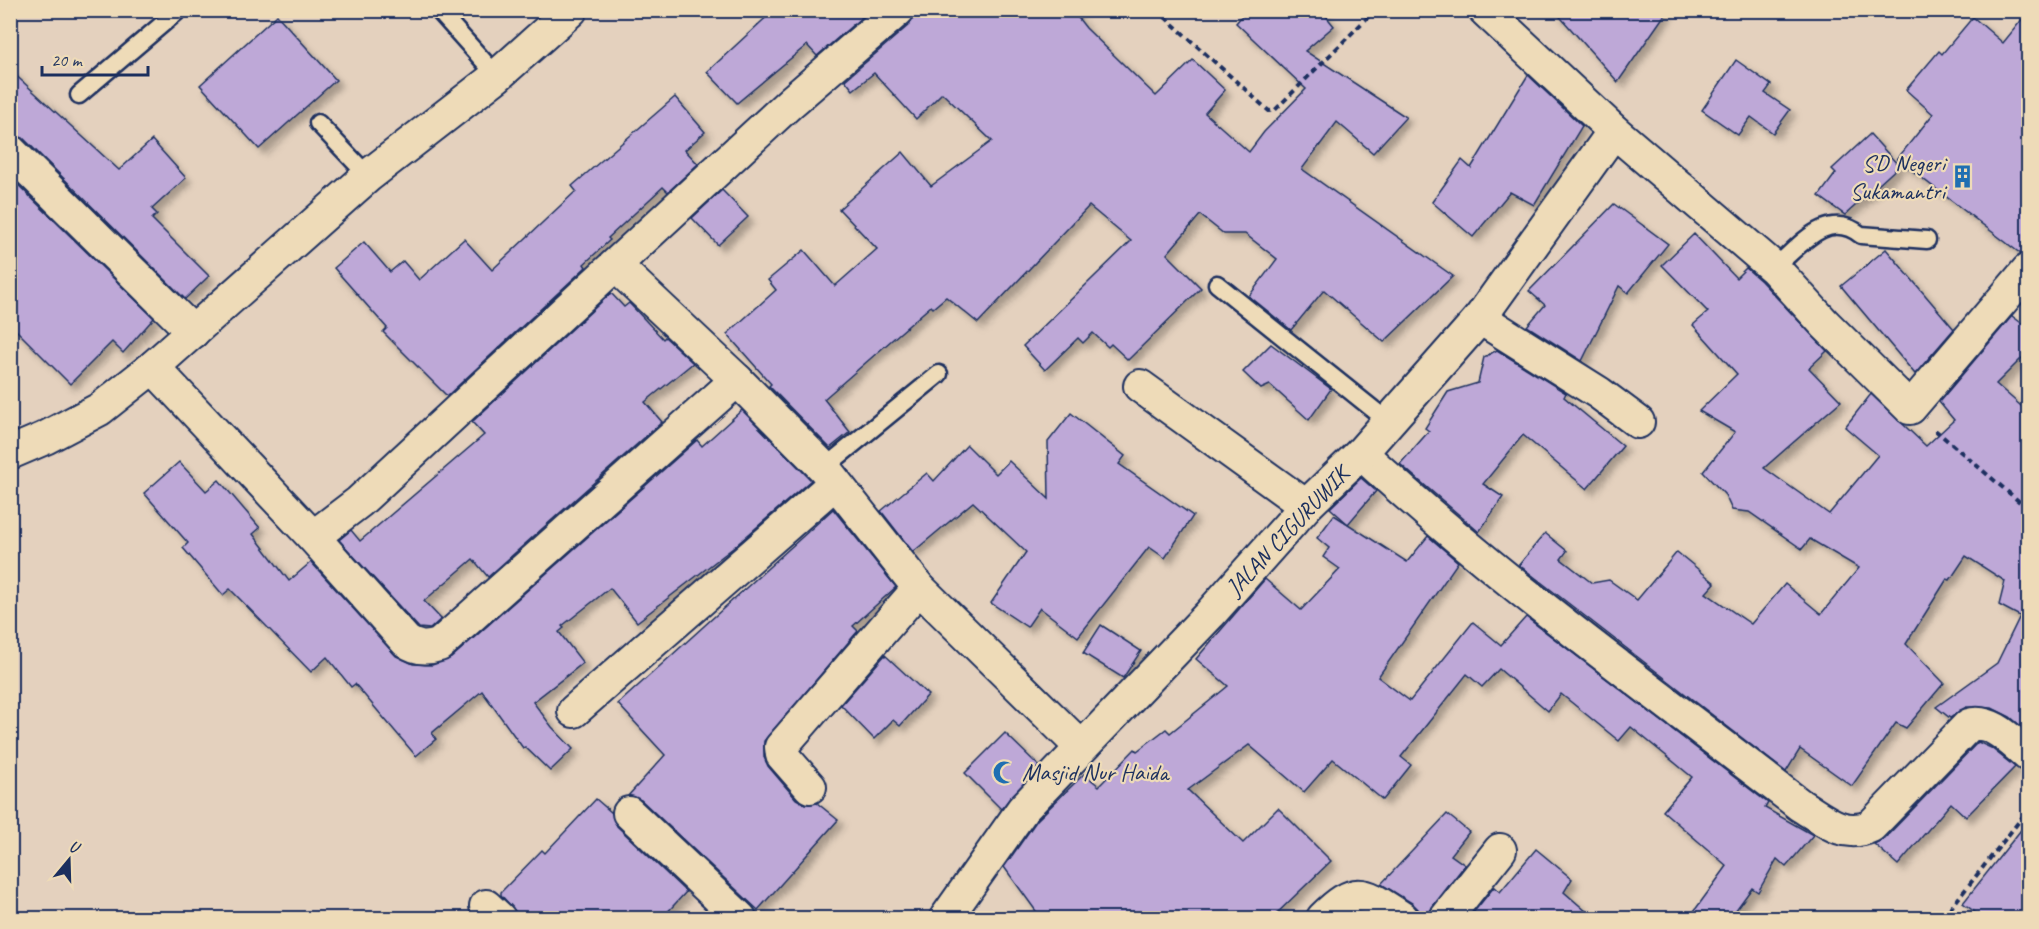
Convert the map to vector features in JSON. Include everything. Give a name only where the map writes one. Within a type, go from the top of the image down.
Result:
[{"type":"street","points":[[10,453],[45,438],[100,409],[153,368],[368,176],[497,76],[571,10]]},
{"type":"street","points":[[313,537],[359,502],[791,102],[898,10]]},
{"type":"street","points":[[1485,10],[1614,131],[1774,268],[1825,324],[1910,408],[2028,270]]},
{"type":"street","name":"JALAN CIGURUWIK","points":[[946,918],[1023,809],[1210,614],[1306,506],[1361,453],[1480,318],[1614,131]]},
{"type":"street","points":[[10,151],[193,332]]},
{"type":"street","points":[[616,266],[737,380],[830,475],[919,588],[1081,747]]},
{"type":"street","points":[[1480,318],[1599,393],[1638,422]]},
{"type":"street","points":[[153,368],[313,537],[406,641],[422,648],[439,645],[737,380]]},
{"type":"street","points":[[1140,386],[1306,506]]},
{"type":"street","points":[[1361,453],[1434,520],[1565,626],[1800,805],[1842,830],[1853,832],[1871,826],[1969,725],[1977,722],[1990,726],[2028,755]]},
{"type":"street","points":[[574,711],[830,475]]},
{"type":"street","points":[[810,787],[782,755],[781,747],[919,588]]},
{"type":"street","points":[[629,813],[740,918]]},
{"type":"street","points":[[1446,918],[1500,850]]},
{"type":"street","points":[[1323,918],[1340,902],[1354,895],[1367,897],[1402,918]]},
{"type":"lane","points":[[79,95],[179,10]]},
{"type":"lane","points":[[438,10],[497,76]]},
{"type":"lane","points":[[318,123],[368,176]]},
{"type":"lane","points":[[1774,268],[1826,226],[1835,224],[1853,228],[1861,235],[1927,240]]},
{"type":"lane","points":[[1217,284],[1389,422]]},
{"type":"lane","points":[[830,475],[939,374]]},
{"type":"path","points":[[1156,10],[1269,111],[1275,110],[1375,10]]},
{"type":"path","points":[[1910,408],[2028,509]]},
{"type":"path","points":[[1942,918],[2028,810]]},
{"type":"building","points":[[774,10],[870,10],[817,56],[807,45],[737,103],[707,72]]},
{"type":"building","points":[[915,10],[1072,10],[1086,28],[1156,96],[1193,60],[1225,90],[1205,113],[1249,152],[1264,132],[1306,89],[1236,23],[1246,11],[1252,16],[1257,10],[1321,10],[1334,26],[1305,51],[1406,117],[1373,153],[1337,122],[1302,169],[1453,276],[1384,342],[1324,290],[1291,330],[1249,296],[1277,259],[1245,234],[1224,234],[1200,215],[1167,254],[1201,288],[1128,360],[1111,344],[1108,347],[1093,333],[1083,343],[1078,338],[1045,370],[1023,346],[1131,241],[1089,206],[978,323],[946,297],[933,308],[931,306],[824,399],[850,432],[830,448],[769,386],[771,384],[727,334],[776,290],[768,280],[804,250],[835,286],[877,249],[839,209],[903,152],[931,186],[992,141],[942,93],[916,119],[874,73],[853,90],[845,80],[910,24]]},
{"type":"building","points":[[1554,10],[1668,10],[1618,82]]},
{"type":"building","points":[[2028,12],[2028,252],[2021,254],[1897,159],[1933,114],[1906,90],[1939,51],[1942,54],[1973,17],[2003,43]]},
{"type":"building","points":[[277,15],[336,80],[259,149],[200,85]]},
{"type":"building","points":[[1736,60],[1771,85],[1765,93],[1790,110],[1773,133],[1751,117],[1738,135],[1702,110]]},
{"type":"building","points":[[10,70],[119,170],[152,140],[186,178],[152,209],[157,214],[152,219],[209,276],[185,299],[23,138],[10,134]]},
{"type":"building","points":[[1528,75],[1582,126],[1534,205],[1510,192],[1473,237],[1432,202],[1462,160],[1471,168]]},
{"type":"building","points":[[675,97],[705,132],[685,150],[698,164],[668,192],[663,187],[608,238],[610,240],[584,264],[586,267],[447,396],[383,332],[387,328],[334,268],[364,242],[390,272],[403,261],[419,280],[464,239],[492,270],[576,191],[572,186]]},
{"type":"building","points":[[1870,134],[1899,166],[1845,215],[1819,196],[1836,173],[1832,169]]},
{"type":"building","points":[[10,177],[154,318],[123,353],[112,342],[70,384],[10,324]]},
{"type":"building","points":[[722,190],[748,217],[718,245],[692,218]]},
{"type":"building","points":[[1614,204],[1668,244],[1628,293],[1619,286],[1582,361],[1527,326],[1545,305],[1529,291]]},
{"type":"building","points":[[1694,234],[1736,278],[1746,268],[1761,281],[1827,351],[1809,368],[1841,401],[1764,468],[1829,514],[1878,455],[1845,427],[1871,394],[1926,446],[1954,420],[1939,402],[2012,316],[2028,328],[2028,352],[1996,384],[2028,412],[2028,732],[2010,717],[1992,708],[1966,707],[1950,718],[1936,707],[1997,663],[2020,616],[1999,605],[2005,581],[1966,556],[1950,580],[1947,579],[1906,644],[1944,683],[1906,728],[1896,723],[1852,786],[1800,749],[1786,772],[1519,565],[1545,533],[1567,551],[1561,559],[1592,583],[1609,580],[1637,600],[1677,552],[1715,583],[1706,593],[1751,624],[1785,584],[1821,614],[1859,568],[1810,539],[1802,549],[1749,512],[1732,510],[1725,495],[1703,472],[1735,432],[1699,411],[1737,374],[1693,325],[1708,312],[1662,265]]},
{"type":"building","points":[[1886,249],[1954,329],[1915,374],[1841,286]]},
{"type":"building","points":[[611,293],[624,307],[629,303],[663,339],[665,337],[693,363],[645,402],[662,422],[488,577],[473,559],[424,601],[441,619],[430,629],[419,628],[339,540],[351,530],[360,541],[484,435],[472,422]]},
{"type":"building","points":[[1271,344],[1331,389],[1309,420],[1270,385],[1261,389],[1243,372]]},
{"type":"building","points":[[1497,350],[1566,393],[1564,397],[1623,446],[1587,489],[1523,435],[1483,484],[1503,497],[1479,532],[1400,464],[1429,431],[1425,428],[1448,392],[1478,383],[1484,357]]},
{"type":"building","points":[[742,410],[811,480],[733,548],[637,622],[610,588],[562,626],[564,628],[559,632],[583,663],[533,702],[573,749],[550,771],[525,747],[523,748],[482,691],[432,733],[436,739],[416,756],[355,684],[351,687],[327,657],[311,672],[230,589],[223,595],[183,548],[188,543],[144,493],[179,462],[206,491],[219,480],[260,528],[253,534],[289,581],[311,562],[396,656],[413,664],[432,665],[451,658],[697,440],[702,446]]},
{"type":"building","points":[[1071,413],[1125,456],[1119,464],[1193,516],[1165,558],[1149,547],[1078,637],[1040,608],[1027,627],[991,603],[1026,552],[973,502],[913,552],[881,511],[927,473],[934,481],[967,445],[996,474],[1009,461],[1049,499],[1048,442]]},
{"type":"building","points":[[1361,478],[1376,491],[1348,524],[1330,508]]},
{"type":"building","points":[[833,509],[896,587],[853,626],[858,631],[764,741],[764,757],[768,766],[796,799],[805,804],[817,803],[838,820],[758,910],[641,800],[628,796],[665,755],[618,704]]},
{"type":"building","points":[[1334,515],[1407,562],[1428,536],[1458,562],[1378,677],[1410,701],[1473,622],[1501,645],[1526,617],[1768,803],[1765,808],[1813,835],[1786,867],[1777,859],[1758,892],[1752,888],[1730,918],[1689,918],[1727,866],[1663,811],[1692,777],[1631,727],[1619,741],[1561,694],[1548,711],[1499,669],[1482,687],[1467,674],[1401,757],[1411,765],[1383,800],[1333,759],[1304,792],[1249,745],[1188,790],[1243,843],[1278,808],[1331,861],[1272,918],[1041,918],[1004,867],[1037,820],[1084,774],[1099,786],[1135,749],[1137,751],[1166,729],[1170,733],[1228,686],[1196,659],[1265,579],[1301,610],[1340,569],[1323,557],[1329,548],[1317,538]]},
{"type":"building","points":[[1101,625],[1141,651],[1123,678],[1083,653]]},
{"type":"building","points":[[885,655],[928,695],[900,726],[893,720],[874,739],[841,705]]},
{"type":"building","name":"Masjid Nur Haida","points":[[1005,733],[1039,766],[1001,809],[965,773]]},
{"type":"building","points":[[1978,742],[1991,748],[2015,767],[1966,817],[1951,803],[1898,865],[1874,844],[1884,839]]},
{"type":"building","points":[[596,799],[612,813],[617,826],[686,892],[662,918],[516,918],[516,912],[501,892],[542,850],[545,853]]},
{"type":"building","points":[[1447,814],[1469,832],[1451,855],[1465,865],[1432,907],[1428,918],[1420,918],[1418,909],[1412,903],[1381,884]]},
{"type":"building","points":[[2028,821],[2028,918],[1983,918],[1963,903]]},
{"type":"building","points":[[1536,849],[1572,879],[1564,892],[1594,918],[1469,918],[1494,887],[1500,892]]},
{"type":"place","name":"SD Negeri Sukamantri","points":[[1963,177]]},
{"type":"place","name":"Masjid Nur Haida","points":[[1004,772]]}]
